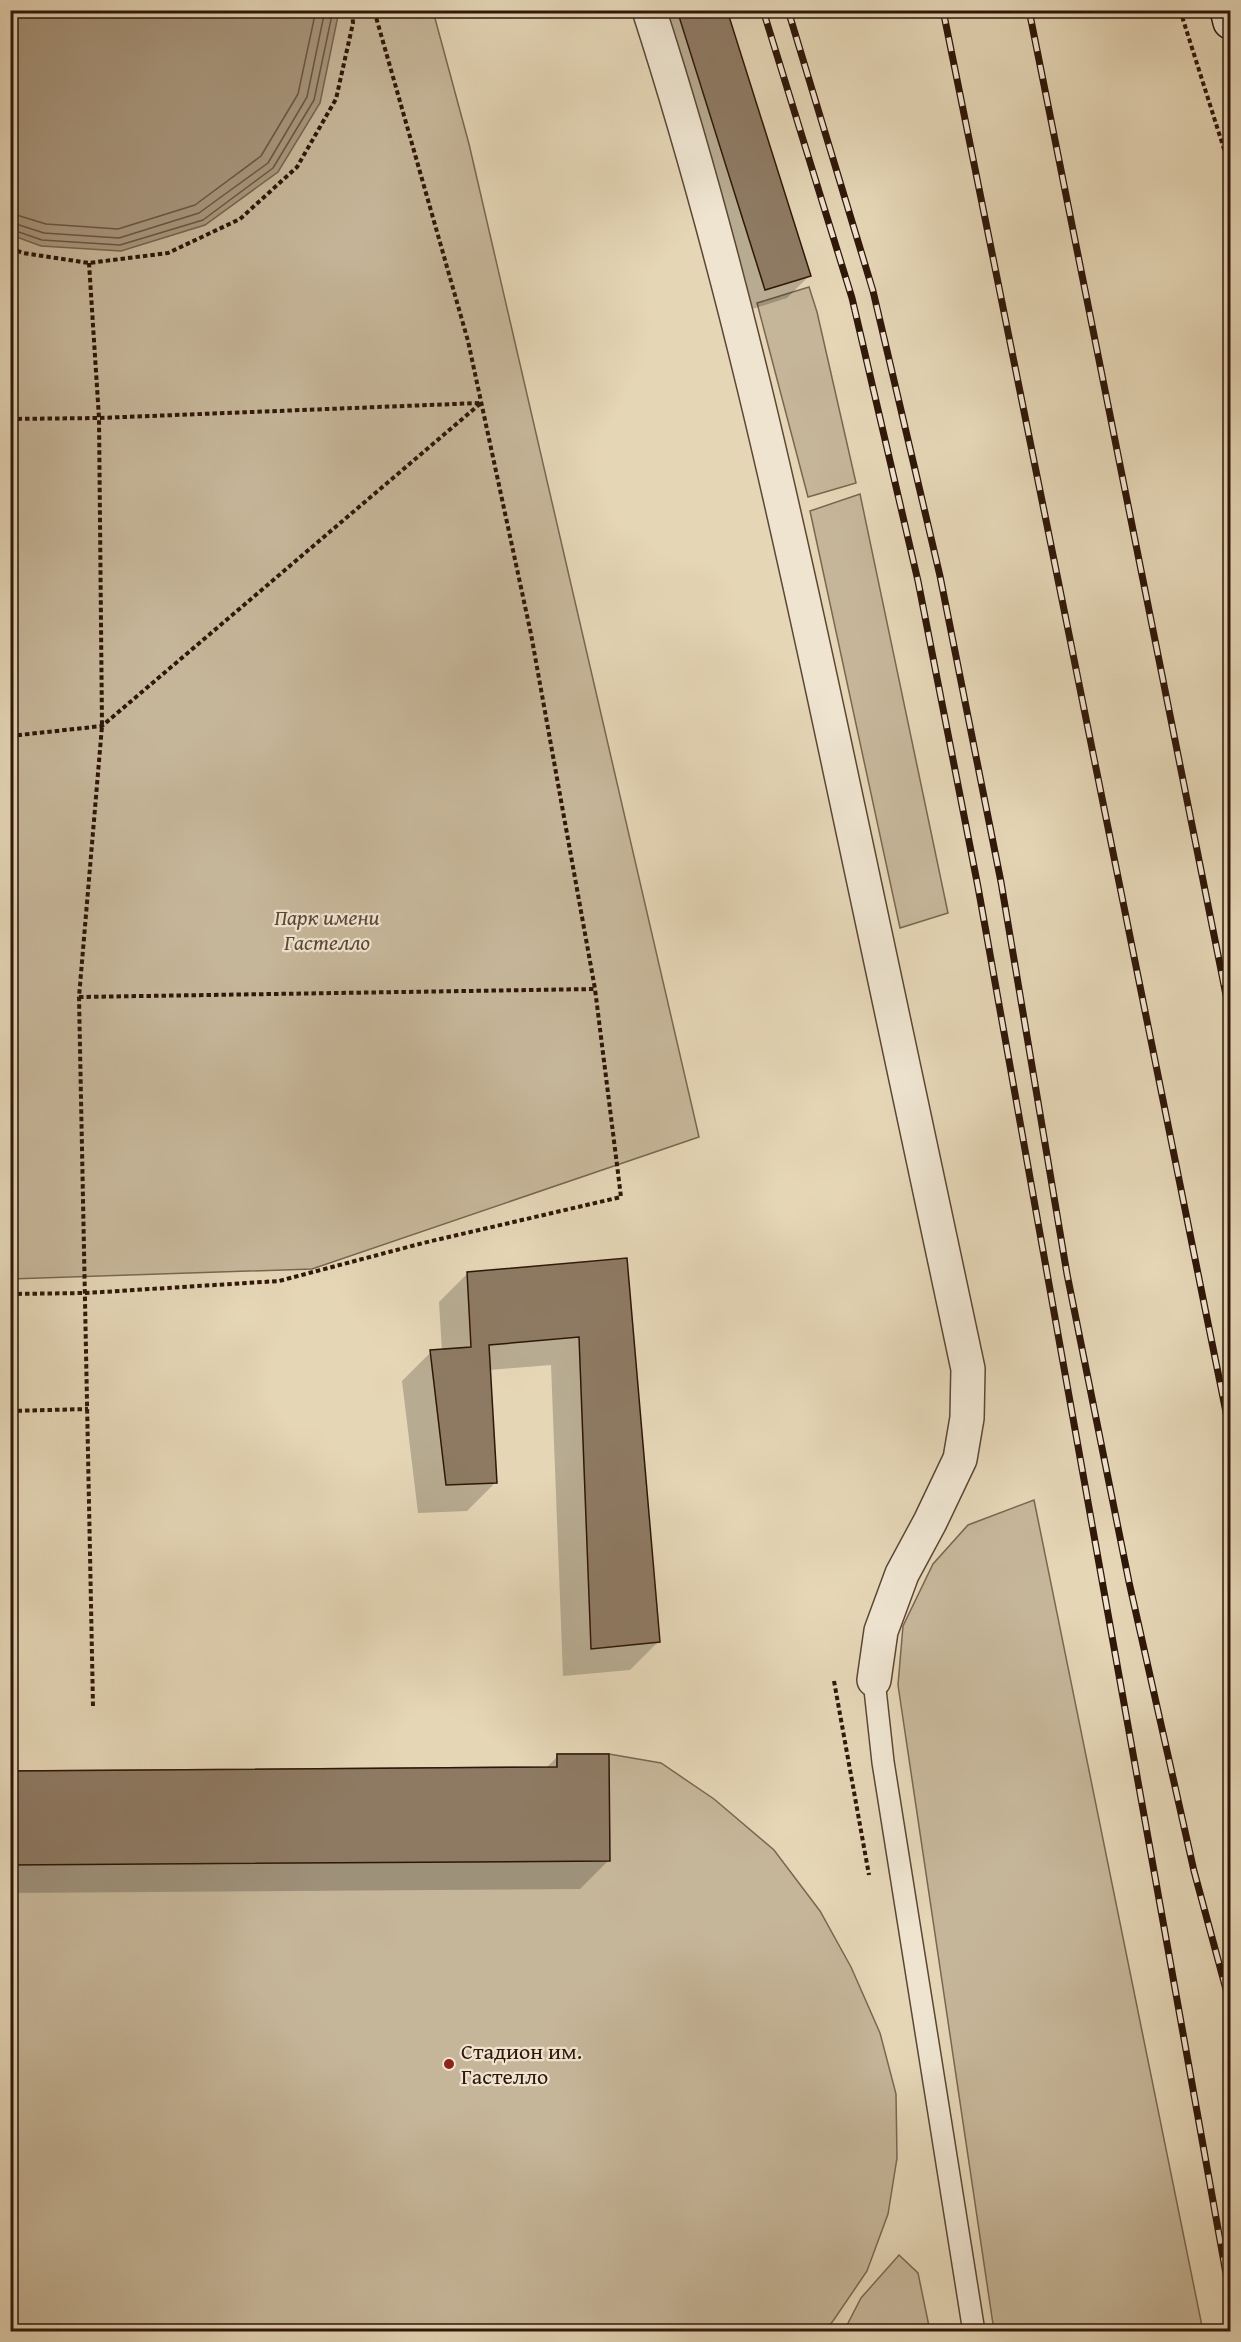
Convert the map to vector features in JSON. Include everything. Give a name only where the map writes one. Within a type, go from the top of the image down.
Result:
[{"type":"street","points":[[649,10],[676,94],[735,308],[805,604],[968,1369],[967,1418],[960,1460],[902,1574],[881,1631],[874,1680]]},
{"type":"street","points":[[1227,10],[1230,22]]},
{"type":"lane","points":[[874,1680],[885,1774],[974,2331]]},
{"type":"path","points":[[10,248],[23,253],[89,264],[168,253],[240,219],[297,167],[336,99],[353,23],[352,10]]},
{"type":"path","points":[[10,1294],[86,1293],[279,1281],[423,1243],[621,1197],[595,989],[531,634],[468,341],[374,10]]},
{"type":"path","points":[[1180,10],[1230,168]]},
{"type":"path","points":[[89,264],[99,418],[102,726],[79,997],[93,1706]]},
{"type":"path","points":[[10,419],[99,418],[481,403]]},
{"type":"path","points":[[10,736],[102,726],[481,403]]},
{"type":"path","points":[[79,997],[595,989]]},
{"type":"path","points":[[10,1412],[88,1409]]},
{"type":"green space","name":"Парк имени Гастелло","points":[[10,11],[433,11],[469,144],[699,1137],[312,1269],[11,1279]]},
{"type":"green space","points":[[809,287],[817,312],[856,483],[808,497],[757,303]]},
{"type":"green space","points":[[860,494],[948,913],[900,928],[810,511]]},
{"type":"green space","points":[[1034,1500],[1203,2331],[994,2331],[898,1685],[903,1626],[933,1564],[968,1525]]},
{"type":"green space","name":"Стадион им. Гастелло","points":[[557,1754],[609,1754],[661,1763],[714,1799],[774,1850],[820,1911],[851,1967],[880,2033],[896,2094],[897,2158],[888,2214],[867,2271],[824,2331],[11,2331],[10,1771],[557,1767]]},
{"type":"green space","points":[[899,2255],[918,2273],[930,2331],[844,2331],[861,2298]]},
{"type":"water","points":[[10,11],[339,11],[320,103],[278,172],[205,225],[121,251],[41,246],[11,235]]},
{"type":"building","points":[[677,10],[727,10],[811,276],[765,290]]},
{"type":"building","points":[[627,1258],[660,1642],[591,1649],[579,1337],[489,1345],[497,1483],[446,1485],[430,1350],[471,1347],[467,1272]]},
{"type":"building","points":[[557,1754],[609,1754],[610,1861],[10,1865],[10,1771],[557,1767]]},
{"type":"railway","points":[[763,10],[852,298],[918,581],[978,887],[1230,2296]]},
{"type":"railway","points":[[788,10],[873,291],[940,576],[1001,882],[1067,1274],[1129,1582],[1194,1871],[1230,2004]]},
{"type":"railway","points":[[943,10],[1230,1432]]},
{"type":"railway","points":[[1029,10],[1230,1015]]},
{"type":"place","name":"Стадион им. Гастелло","points":[[449,2064]]}]
